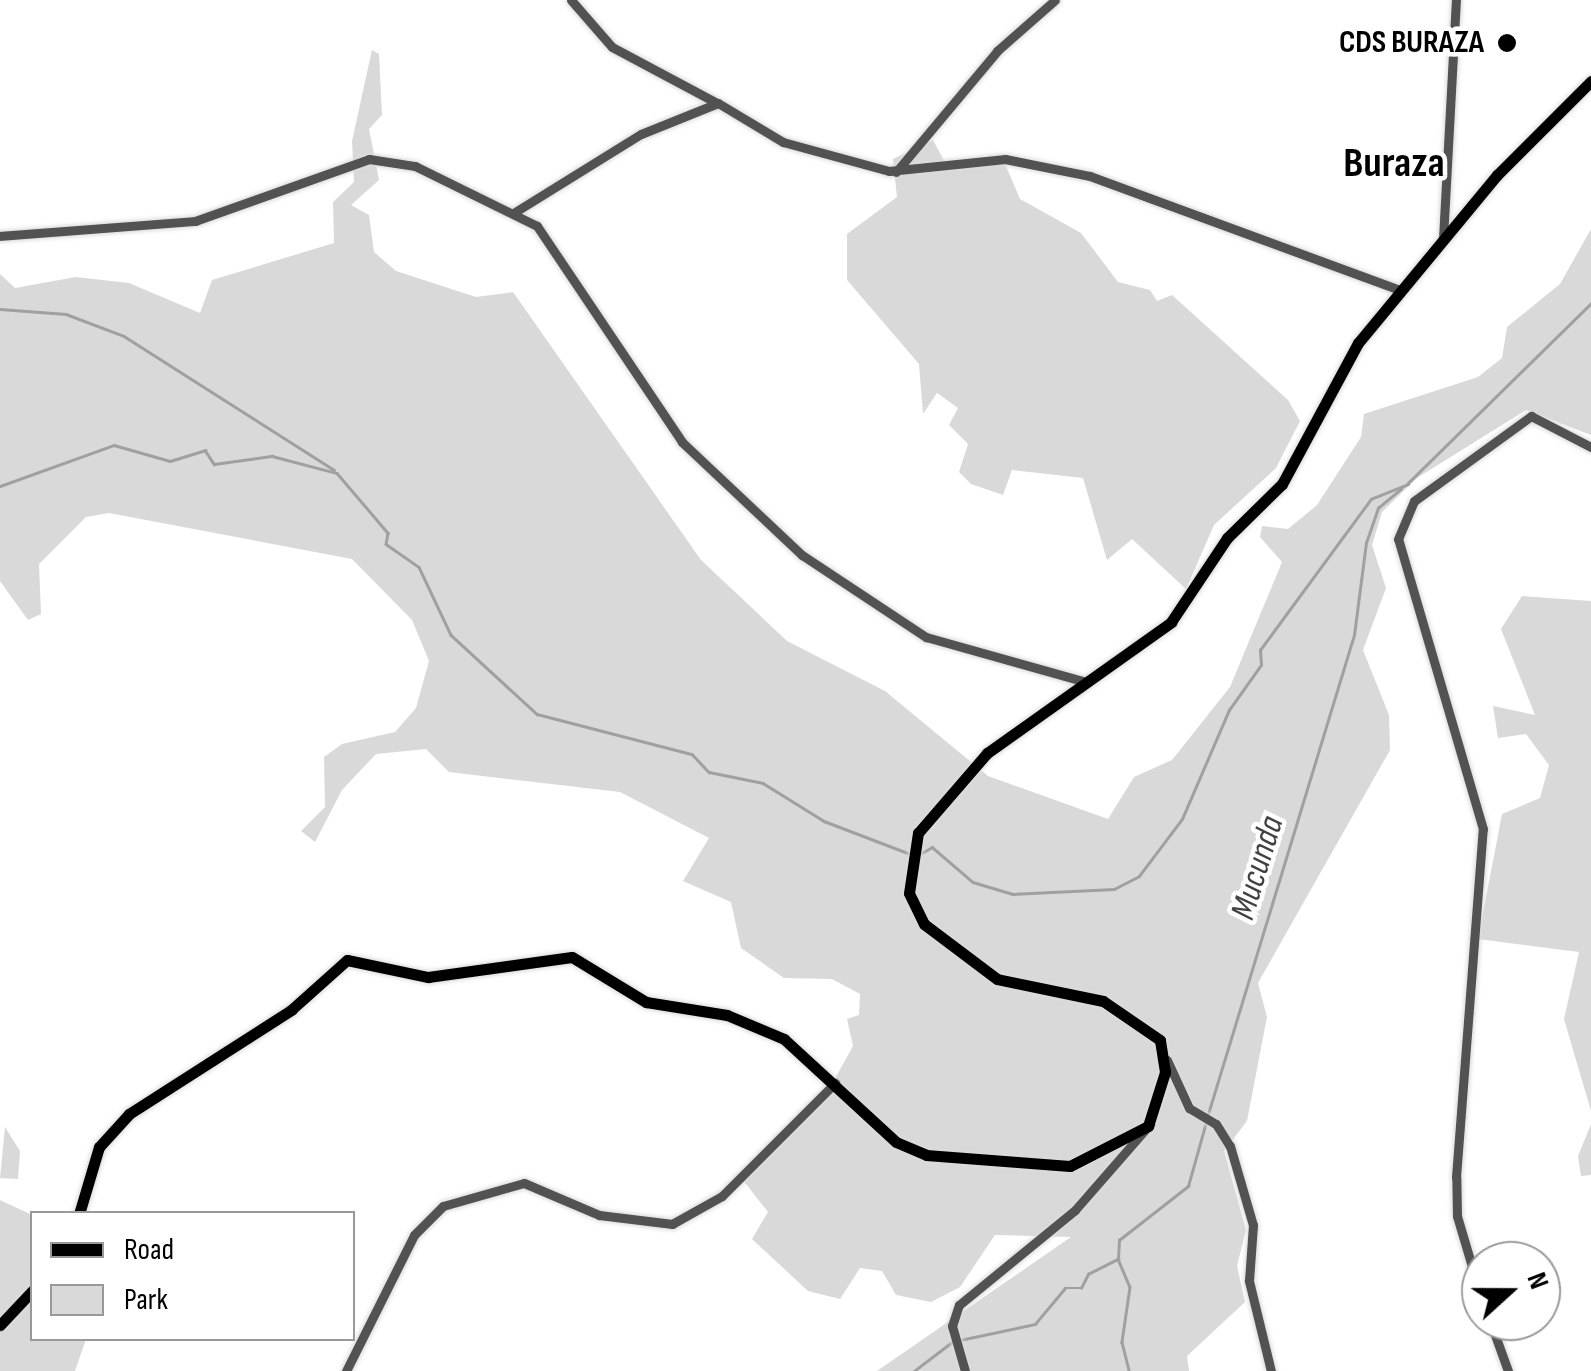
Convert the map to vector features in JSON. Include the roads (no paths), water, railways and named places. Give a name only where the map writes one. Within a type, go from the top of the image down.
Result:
[{"type":"main road","points":[[79,1211],[99,1148],[129,1114],[291,1010],[341,960],[428,977],[564,954],[646,1002],[753,1024],[834,1083],[896,1142],[926,1154],[1070,1166],[1152,1121],[1167,1060],[1151,1031],[1116,1006],[997,979],[930,929],[911,902],[911,854],[928,815],[987,752],[1090,682],[1188,603],[1227,538],[1282,484],[1333,377],[1400,290],[1591,82]]},
{"type":"main road","points":[[0,1326],[30,1293]]},
{"type":"street","points":[[571,0],[612,46],[783,142],[896,172],[1042,163],[1343,262],[1400,290]]},
{"type":"street","points":[[896,172],[997,52],[1056,0]]},
{"type":"street","points":[[1443,239],[1456,0]]},
{"type":"street","points":[[515,212],[641,134],[718,103]]},
{"type":"street","points":[[0,236],[195,222],[378,158],[515,212],[564,260],[682,442],[802,555],[926,638],[1016,670],[1090,682]]},
{"type":"street","points":[[1464,1241],[1457,1216],[1456,1177],[1482,829],[1398,540],[1414,501],[1531,416],[1591,447]]},
{"type":"street","points":[[1167,1060],[1189,1108],[1208,1118],[1230,1146],[1252,1219],[1249,1281],[1271,1371]]},
{"type":"street","points":[[346,1371],[414,1236],[443,1206],[524,1183],[600,1214],[672,1224],[722,1196],[834,1083]]},
{"type":"street","points":[[966,1371],[952,1326],[959,1305],[1086,1200],[1152,1121]]},
{"type":"street","points":[[1497,1341],[1508,1371]]},
{"type":"waterway","name":"Mucunda","points":[[1407,484],[1591,303]]},
{"type":"waterway","points":[[0,309],[66,314],[124,336],[334,470]]},
{"type":"waterway","points":[[0,486],[114,445],[170,461],[205,450],[214,464],[272,456],[337,473],[388,533],[386,544],[419,567],[451,635],[537,714],[692,754],[709,772],[763,783],[824,821],[908,853]]},
{"type":"waterway","points":[[920,854],[932,847],[973,882],[1013,894],[1114,889],[1139,876],[1182,819],[1229,710],[1261,665],[1260,650],[1371,499],[1408,484]]},
{"type":"waterway","name":"Mucunda","points":[[1208,1114],[1354,635],[1366,543],[1378,508],[1401,489]]},
{"type":"waterway","name":"Mucunda","points":[[960,1340],[1035,1324],[1065,1288],[1081,1288],[1088,1274],[1118,1259],[1119,1240],[1188,1186],[1206,1122]]},
{"type":"waterway","points":[[1118,1259],[1130,1287],[1122,1342],[1129,1371]]},
{"type":"waterway","name":"Mucunda","points":[[914,1371],[952,1342]]},
{"type":"place","name":"CDS BURAZA","points":[[1507,43]]},
{"type":"district","name":"Buraza","points":[[1394,164]]}]
